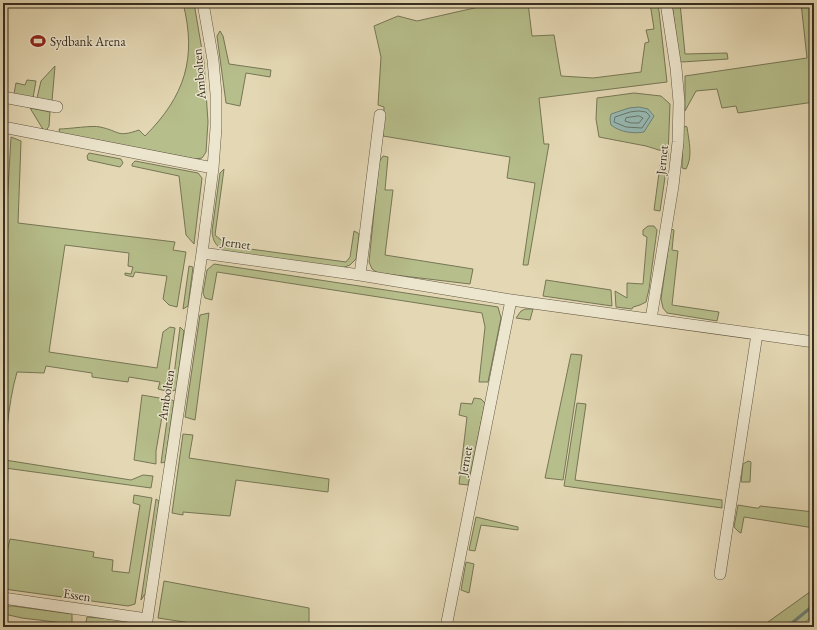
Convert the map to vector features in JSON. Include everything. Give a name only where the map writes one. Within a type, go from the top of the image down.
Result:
[{"type":"street","name":"Ambolten","points":[[146,623],[202,253],[213,168],[216,128],[216,94],[213,60],[203,3]]},
{"type":"street","name":"Jernet","points":[[651,319],[673,186],[678,142],[679,102],[676,68],[666,3]]},
{"type":"street","points":[[3,97],[57,107]]},
{"type":"street","points":[[360,275],[380,115]]},
{"type":"street","points":[[3,127],[213,168]]},
{"type":"street","name":"Jernet","points":[[202,253],[360,275],[511,300],[814,342]]},
{"type":"street","name":"Jernet","points":[[446,627],[511,300]]},
{"type":"street","points":[[720,574],[757,334]]},
{"type":"street","name":"Essen","points":[[3,598],[146,623]]},
{"type":"green space","points":[[183,3],[194,3],[204,62],[208,122],[206,152],[202,158],[195,159],[60,133],[59,129],[97,127],[122,134],[139,130],[145,136],[170,106],[184,75],[188,59],[189,41]]},
{"type":"green space","points":[[490,3],[528,3],[532,36],[554,35],[561,76],[593,78],[641,72],[645,43],[649,42],[646,30],[654,29],[650,3],[657,3],[659,11],[667,82],[539,98],[544,144],[549,144],[528,265],[523,265],[535,183],[507,178],[510,157],[383,136],[384,107],[378,105],[381,57],[374,26],[398,16],[417,21],[483,6]]},
{"type":"green space","points":[[672,3],[680,3],[685,54],[727,53],[728,59],[682,62],[679,60]]},
{"type":"green space","points":[[801,3],[814,3],[814,102],[738,113],[736,106],[722,108],[717,89],[696,91],[685,111],[685,76],[807,58]]},
{"type":"green space","points":[[220,31],[223,36],[229,64],[271,70],[270,77],[246,73],[240,106],[226,103],[217,36]]},
{"type":"green space","points":[[55,66],[52,101],[37,98],[41,81]]},
{"type":"green space","points":[[27,80],[36,81],[33,98],[14,94],[16,83],[25,85]]},
{"type":"green space","points":[[634,93],[661,96],[670,104],[668,157],[660,211],[654,210],[662,151],[646,146],[599,137],[596,119],[597,98]]},
{"type":"green space","points":[[30,108],[50,112],[49,126],[46,131],[44,131]]},
{"type":"green space","points":[[686,126],[689,138],[690,154],[686,169],[682,168],[683,128]]},
{"type":"green space","points":[[11,137],[21,141],[18,223],[175,242],[173,250],[186,252],[177,307],[169,305],[163,299],[167,276],[135,272],[133,277],[125,275],[125,273],[131,274],[133,267],[128,266],[129,253],[65,245],[49,352],[157,368],[163,332],[170,327],[175,328],[166,391],[158,389],[160,382],[129,377],[128,382],[92,377],[92,373],[46,366],[44,373],[17,372],[9,412],[3,480],[3,205],[7,206]]},
{"type":"green space","points":[[89,153],[121,159],[123,163],[120,167],[88,160],[87,156]]},
{"type":"green space","points":[[383,156],[388,157],[385,190],[393,190],[385,255],[473,269],[470,284],[378,273],[372,269],[369,262],[379,162]]},
{"type":"green space","points":[[135,161],[198,173],[202,178],[194,244],[186,235],[179,176],[132,166]]},
{"type":"green space","points":[[224,169],[215,235],[228,246],[346,262],[350,257],[354,231],[359,235],[356,259],[350,265],[342,268],[224,251],[218,247],[213,238],[212,231],[220,173]]},
{"type":"green space","points":[[648,226],[654,226],[657,230],[646,302],[633,307],[632,309],[616,307],[615,291],[627,298],[627,283],[643,284],[647,237],[643,235],[643,230]]},
{"type":"green space","points":[[671,229],[674,230],[672,250],[678,251],[672,305],[719,312],[717,321],[667,313],[663,308],[661,299]]},
{"type":"green space","points":[[214,264],[498,307],[501,318],[488,382],[479,382],[485,327],[482,313],[217,272],[212,300],[205,298],[203,293],[207,270]]},
{"type":"green space","points":[[189,266],[193,267],[188,306],[183,309]]},
{"type":"green space","points":[[546,280],[611,290],[612,306],[543,296]]},
{"type":"green space","points":[[525,309],[533,309],[530,320],[516,318],[521,311]]},
{"type":"green space","points":[[209,313],[195,420],[185,417],[200,315]]},
{"type":"green space","points":[[180,327],[184,331],[176,390],[172,391]]},
{"type":"green space","points":[[571,354],[582,355],[563,480],[545,478]]},
{"type":"green space","points":[[142,395],[165,399],[156,451],[156,464],[134,460]]},
{"type":"green space","points":[[474,398],[481,399],[485,403],[468,485],[459,484],[467,417],[459,415],[461,403],[472,404]]},
{"type":"green space","points":[[170,399],[174,401],[165,462],[161,463]]},
{"type":"green space","points":[[577,403],[586,404],[575,480],[722,500],[722,508],[564,486]]},
{"type":"green space","points":[[183,434],[193,435],[189,458],[329,479],[328,492],[236,480],[230,516],[183,512],[183,515],[172,513]]},
{"type":"green space","points":[[5,460],[131,480],[143,475],[153,476],[151,488],[5,468]]},
{"type":"green space","points":[[748,461],[751,462],[750,482],[741,482],[743,464]]},
{"type":"green space","points":[[134,495],[152,498],[135,604],[128,606],[4,589],[3,570],[10,539],[94,552],[93,557],[113,560],[112,571],[129,573],[140,505],[133,503]]},
{"type":"green space","points":[[156,499],[159,501],[147,591],[141,600]]},
{"type":"green space","points":[[738,505],[756,508],[759,508],[760,506],[814,512],[814,528],[744,517],[741,533],[734,527]]},
{"type":"green space","points":[[476,517],[518,527],[518,530],[481,525],[475,551],[469,550]]},
{"type":"green space","points":[[466,562],[474,564],[469,593],[461,590]]},
{"type":"green space","points":[[164,581],[309,608],[309,627],[217,627],[158,618]]},
{"type":"green space","points":[[814,589],[814,615],[799,627],[761,627]]},
{"type":"green space","points":[[8,606],[72,614],[72,624],[22,618],[4,614]]},
{"type":"green space","points":[[87,617],[124,620],[136,625],[137,627],[85,627]]},
{"type":"water","points":[[639,107],[648,109],[654,116],[644,132],[627,132],[611,125],[611,114],[629,108]]},
{"type":"waterway","points":[[787,627],[814,605]]},
{"type":"place","name":"Sydbank Arena","points":[[38,41]]}]
